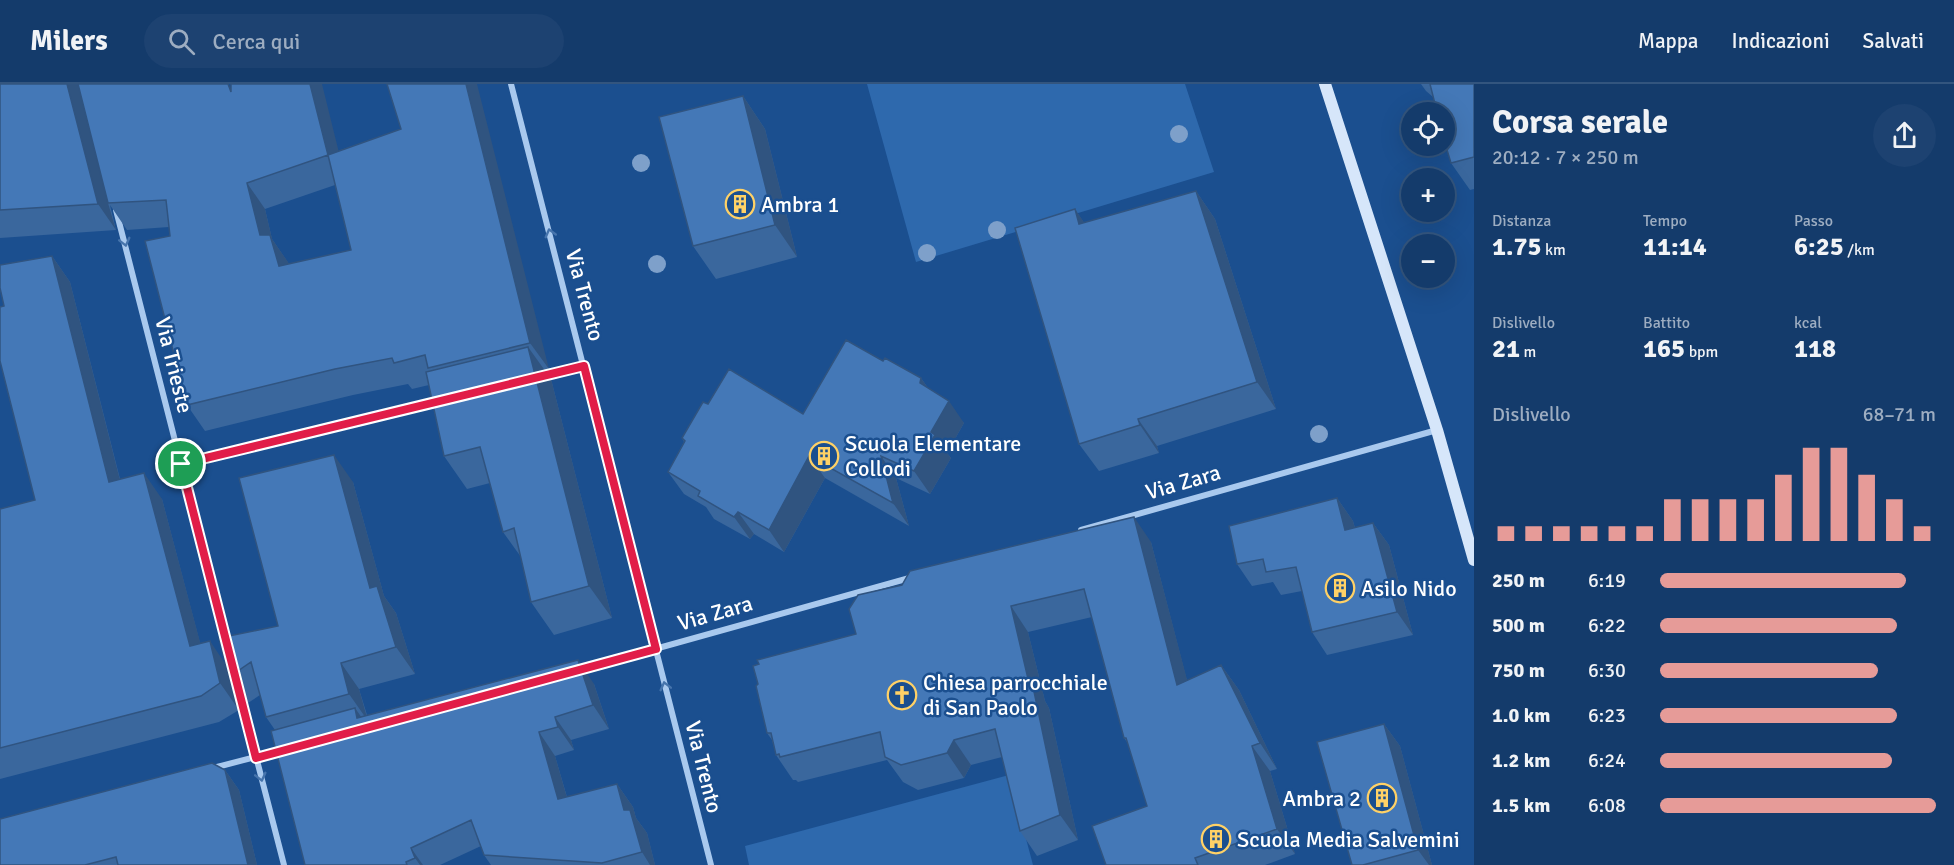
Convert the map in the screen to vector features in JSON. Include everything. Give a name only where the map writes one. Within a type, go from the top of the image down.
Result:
[{"type":"main road","points":[[1325,84],[1437,430],[1474,560]]},
{"type":"street","name":"Via Trento","points":[[511,84],[711,865]]},
{"type":"street","name":"Via Trieste","points":[[114,199],[230,656]]},
{"type":"street","points":[[538,377],[584,366]]},
{"type":"street","points":[[181,464],[446,400]]},
{"type":"street","name":"Via Zara","points":[[1079,530],[1437,430]]},
{"type":"street","name":"Via Zara","points":[[564,674],[919,575]]},
{"type":"street","points":[[236,678],[284,865]]},
{"type":"street","points":[[210,769],[290,748]]},
{"type":"shaded area","points":[[867,84],[1185,84],[1214,172],[916,262]]},
{"type":"shaded area","points":[[1009,775],[1033,865],[749,865],[745,846]]},
{"type":"building","points":[[0,84],[67,84],[98,204],[0,210]]},
{"type":"building","points":[[78,84],[228,84],[231,92],[231,84],[310,84],[328,155],[401,129],[387,84],[466,84],[530,343],[428,368],[425,355],[394,363],[392,358],[335,369],[187,405],[145,241],[170,236],[166,200],[108,203]],"holes":[[[328,155],[351,250],[279,266],[270,235],[260,235],[247,183]]]},
{"type":"building","points":[[1430,84],[1474,84],[1474,157],[1451,163],[1449,156],[1455,156],[1455,102],[1434,102]]},
{"type":"building","points":[[743,96],[775,225],[693,246],[659,117]]},
{"type":"building","points":[[1196,191],[1257,382],[1138,419],[1140,425],[1079,444],[1015,228],[1075,209],[1079,224]]},
{"type":"building","points":[[52,256],[109,482],[144,473],[190,646],[210,641],[220,683],[201,696],[0,748],[0,509],[35,500],[0,361],[0,307],[4,306],[0,288],[0,265]]},
{"type":"building","name":"Scuola Elementare Collodi","points":[[846,340],[883,361],[885,358],[921,378],[920,383],[949,401],[931,432],[935,435],[914,471],[881,456],[893,503],[809,456],[769,530],[738,512],[734,517],[698,496],[700,491],[668,472],[685,441],[682,438],[703,402],[708,404],[729,369],[803,414]]},
{"type":"building","points":[[528,347],[589,586],[531,602],[514,528],[503,532],[480,447],[444,456],[426,372]]},
{"type":"building","points":[[334,455],[370,588],[377,586],[396,647],[341,663],[349,694],[266,717],[251,662],[229,677],[219,638],[278,626],[239,478]]},
{"type":"building","name":"Asilo Nido","points":[[1337,498],[1345,530],[1373,523],[1397,612],[1312,632],[1296,567],[1266,572],[1263,559],[1237,564],[1229,526]]},
{"type":"building","points":[[1134,517],[1177,685],[1221,665],[1260,743],[1252,746],[1277,829],[1195,858],[1198,865],[1106,865],[1092,826],[1147,806],[1126,738],[1124,738],[1084,589],[1011,606],[1029,683],[1032,682],[1060,815],[1020,831],[995,729],[954,740],[947,753],[901,765],[885,757],[880,732],[780,757],[779,754],[776,755],[771,733],[767,733],[756,686],[758,684],[753,666],[759,664],[757,660],[856,634],[849,609],[858,595],[902,585],[910,571]]},
{"type":"building","points":[[578,660],[593,705],[555,717],[558,727],[539,732],[558,799],[617,784],[624,810],[630,810],[642,852],[602,863],[484,855],[471,820],[411,848],[415,858],[406,862],[407,865],[305,865],[271,731],[355,708],[357,718]]},
{"type":"building","name":"Ambra 2","points":[[1384,724],[1418,850],[1363,865],[1352,865],[1317,742]]},
{"type":"building","points":[[212,763],[225,770],[248,865],[118,865],[116,857],[85,865],[0,865],[0,819]]},
{"type":"place","name":"Ambra 1","points":[[740,204]]},
{"type":"place","name":"Scuola Elementare Collodi","points":[[824,456]]},
{"type":"place","name":"Asilo Nido","points":[[1340,588]]},
{"type":"place","name":"Chiesa parrocchiale di San Paolo","points":[[902,695]]},
{"type":"place","name":"Ambra 2","points":[[1382,798]]},
{"type":"place","name":"Scuola Media Salvemini","points":[[1216,839]]},
{"type":"route","points":[[584,366],[656,649],[256,758],[181,464],[584,366]]}]
